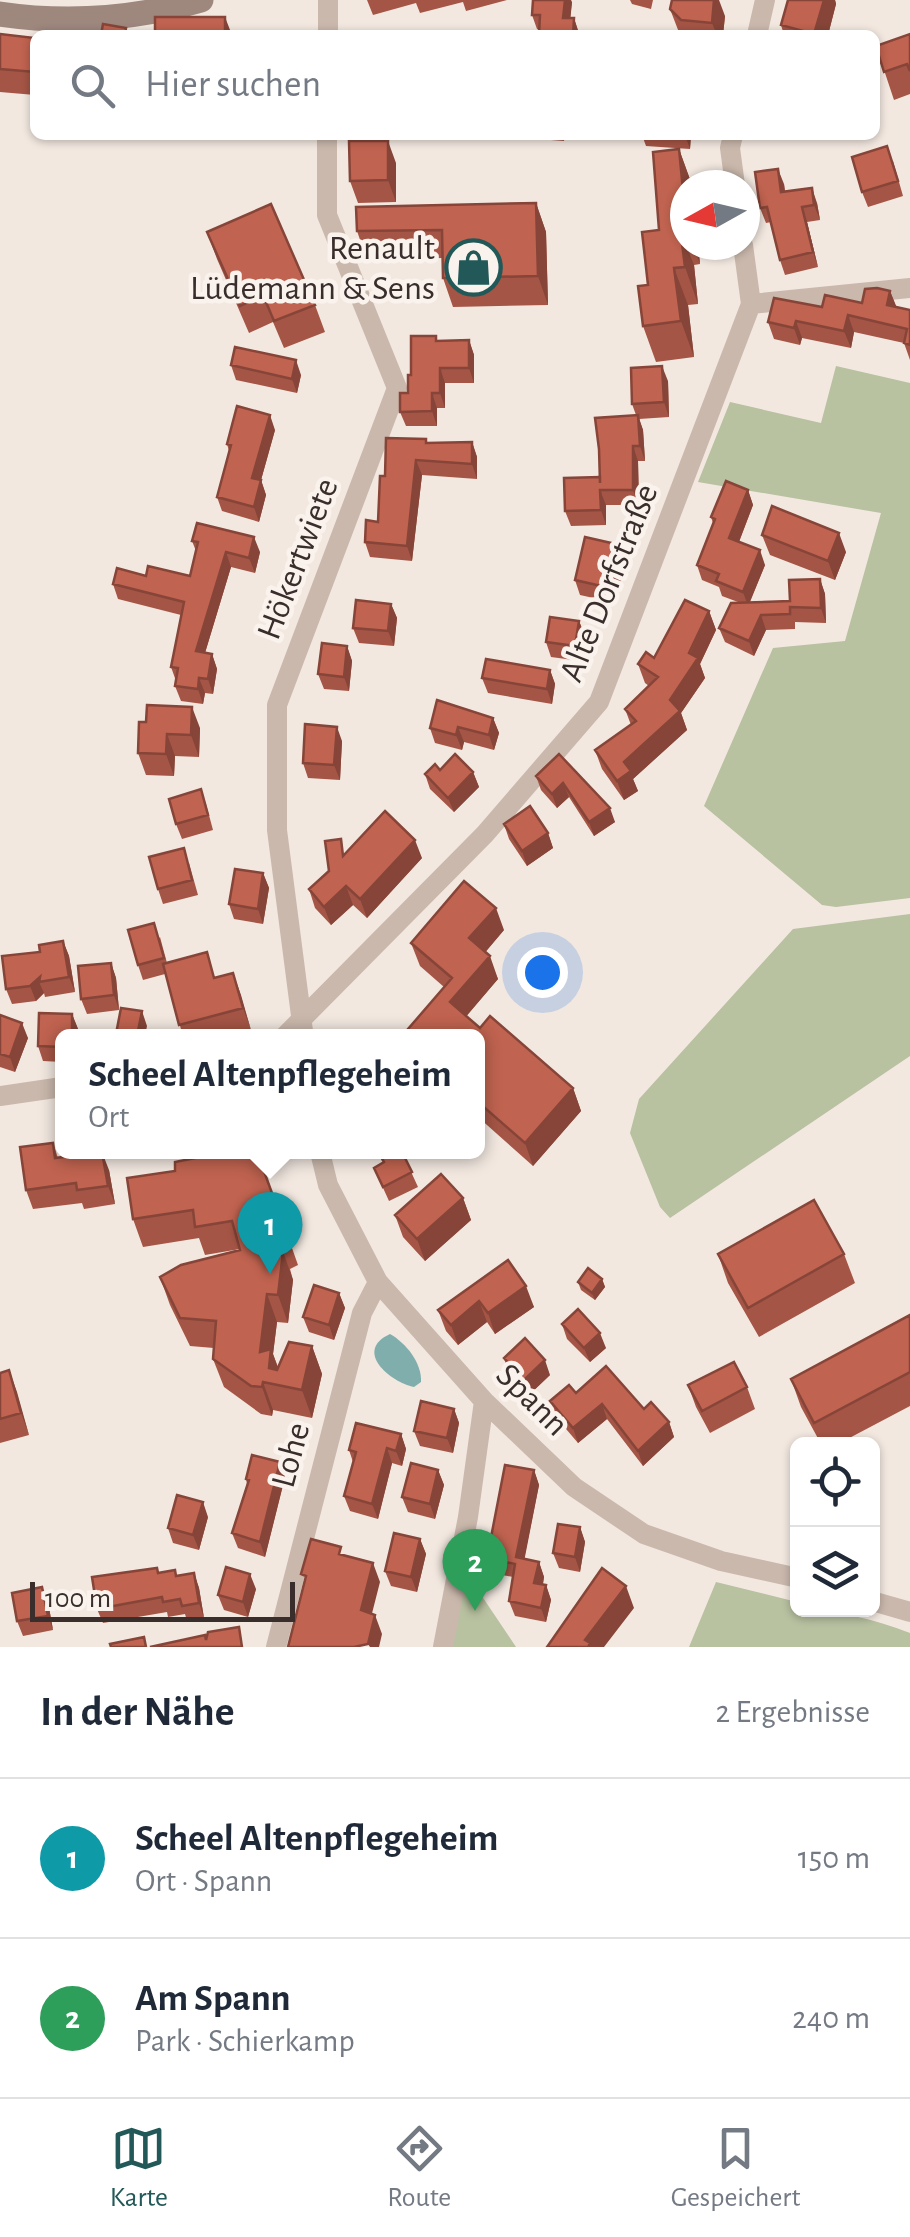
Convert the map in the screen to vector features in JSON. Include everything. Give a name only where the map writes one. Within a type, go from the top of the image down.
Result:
[{"type":"main road","points":[[0,14],[52,20],[128,16],[201,0]]},
{"type":"street","points":[[328,0],[328,30]]},
{"type":"street","points":[[758,30],[765,0]]},
{"type":"street","name":"Hökertwiete","points":[[303,1029],[277,830],[277,705],[397,388],[327,215],[327,140]]},
{"type":"street","points":[[732,140],[732,170]]},
{"type":"street","name":"Alte Dorfstraße","points":[[303,1029],[485,834],[599,702],[750,304],[744,260]]},
{"type":"street","points":[[750,304],[910,288]]},
{"type":"street","points":[[0,1096],[55,1088]]},
{"type":"street","name":"Spann","points":[[322,1159],[328,1185],[378,1282],[484,1401],[574,1487],[644,1534],[720,1561],[790,1576]]},
{"type":"street","name":"Lohe","points":[[276,1647],[362,1313],[378,1282]]},
{"type":"street","points":[[443,1647],[468,1517],[484,1401]]},
{"type":"street","points":[[880,1603],[910,1612]]},
{"type":"green space","points":[[836,366],[910,383],[910,898],[836,907],[822,905],[704,806],[773,648],[845,641],[881,513],[698,482],[730,402],[821,423]]},
{"type":"green space","points":[[910,914],[910,1056],[670,1218],[660,1207],[630,1133],[639,1099],[793,929]]},
{"type":"green space","points":[[467,1574],[516,1647],[451,1647]]},
{"type":"green space","points":[[716,1582],[790,1600],[790,1617],[855,1617],[910,1633],[910,1647],[689,1647]]},
{"type":"water","points":[[390,1334],[416,1361],[421,1382],[414,1387],[386,1373],[375,1357],[379,1341]]},
{"type":"building","points":[[533,0],[565,0],[563,18],[574,18],[573,30],[539,30],[540,15],[532,15]]},
{"type":"building","points":[[672,0],[714,0],[712,23],[681,20],[670,9]]},
{"type":"building","points":[[788,0],[824,0],[815,30],[781,25]]},
{"type":"building","points":[[155,17],[225,17],[225,30],[155,30]]},
{"type":"building","points":[[103,24],[126,28],[126,30],[102,30]]},
{"type":"building","points":[[0,34],[30,37],[30,72],[0,69]]},
{"type":"building","points":[[910,34],[910,71],[907,64],[884,72],[880,45]]},
{"type":"building","points":[[349,141],[388,141],[388,180],[350,181]]},
{"type":"building","points":[[887,146],[898,181],[862,192],[852,157]]},
{"type":"building","points":[[679,149],[681,170],[670,170],[670,260],[684,260],[685,267],[674,268],[681,321],[643,326],[638,286],[648,285],[642,232],[659,230],[653,152]]},
{"type":"building","points":[[778,169],[781,192],[812,188],[814,205],[802,207],[813,252],[780,260],[767,207],[760,208],[760,171]]},
{"type":"building","points":[[536,203],[538,276],[443,278],[442,230],[357,231],[356,207]]},
{"type":"building","points":[[271,204],[315,305],[274,321],[263,295],[240,306],[207,232]]},
{"type":"building","points":[[865,289],[890,291],[887,305],[910,310],[910,345],[904,343],[907,329],[848,315],[844,331],[796,321],[794,328],[768,322],[774,298],[822,307],[825,295],[862,303]]},
{"type":"building","points":[[411,336],[436,336],[436,341],[469,340],[469,368],[440,368],[440,393],[432,393],[432,411],[400,412],[400,393],[408,393],[411,375]]},
{"type":"building","points":[[235,347],[296,360],[292,379],[231,365]]},
{"type":"building","points":[[662,366],[664,402],[632,404],[631,368]]},
{"type":"building","points":[[237,406],[270,415],[252,478],[261,480],[254,507],[217,497]]},
{"type":"building","points":[[638,415],[640,446],[633,446],[633,490],[600,490],[601,510],[565,511],[564,478],[600,477],[595,418]]},
{"type":"building","points":[[386,438],[426,439],[426,443],[472,442],[472,464],[416,460],[407,546],[365,542],[366,520],[378,522]]},
{"type":"building","points":[[726,481],[748,490],[729,538],[760,550],[743,592],[716,581],[719,574],[697,565]]},
{"type":"building","points":[[772,506],[839,533],[828,561],[762,535]]},
{"type":"building","points":[[197,523],[254,537],[249,558],[226,552],[196,651],[212,654],[208,679],[199,678],[198,689],[175,686],[178,668],[171,667],[184,602],[113,584],[117,568],[146,576],[148,566],[190,576],[198,542],[192,541]]},
{"type":"building","points":[[585,537],[620,545],[610,588],[575,580]]},
{"type":"building","points":[[820,579],[821,608],[790,607],[790,614],[761,615],[749,641],[719,628],[731,603],[790,601],[789,580]]},
{"type":"building","points":[[356,600],[391,604],[388,631],[353,628]]},
{"type":"building","points":[[685,600],[709,611],[689,653],[698,658],[670,700],[680,711],[624,762],[631,771],[617,781],[595,750],[636,721],[625,709],[658,677],[638,664],[646,652],[654,658]]},
{"type":"building","points":[[550,617],[579,621],[575,646],[546,642]]},
{"type":"building","points":[[322,643],[347,646],[344,677],[318,674]]},
{"type":"building","points":[[486,659],[550,670],[547,689],[482,678]]},
{"type":"building","points":[[437,700],[493,718],[489,735],[458,727],[456,735],[430,728]]},
{"type":"building","points":[[147,705],[192,707],[191,735],[167,734],[166,754],[138,753],[139,722],[146,722]]},
{"type":"building","points":[[305,724],[337,727],[334,765],[303,763]]},
{"type":"building","points":[[455,754],[473,772],[448,798],[425,774],[435,764],[440,770]]},
{"type":"building","points":[[559,754],[610,808],[589,822],[563,783],[552,794],[536,776]]},
{"type":"building","points":[[201,789],[208,815],[176,824],[169,799]]},
{"type":"building","points":[[530,806],[548,833],[522,851],[504,824]]},
{"type":"building","points":[[385,811],[415,840],[360,899],[346,886],[324,907],[309,889],[329,871],[325,841],[341,839],[343,856]]},
{"type":"building","points":[[184,848],[192,880],[158,889],[149,857]]},
{"type":"building","points":[[235,869],[263,873],[258,909],[229,904]]},
{"type":"building","points":[[464,881],[496,908],[469,938],[490,956],[450,1002],[480,1028],[490,1016],[573,1088],[525,1143],[485,1108],[485,1029],[408,1029],[452,978],[411,943]]},
{"type":"building","points":[[154,923],[164,958],[138,965],[128,930]]},
{"type":"building","points":[[63,941],[69,977],[39,982],[40,977],[30,986],[6,989],[2,956],[40,952],[39,945]]},
{"type":"building","points":[[207,952],[214,978],[233,973],[243,1008],[179,1025],[163,964]]},
{"type":"building","points":[[111,963],[114,995],[81,999],[78,966]]},
{"type":"building","points":[[121,1008],[142,1011],[138,1029],[117,1029]]},
{"type":"building","points":[[39,1013],[72,1014],[72,1029],[55,1029],[55,1047],[38,1046]]},
{"type":"building","points":[[0,1015],[22,1023],[10,1057],[0,1054]]},
{"type":"building","points":[[53,1143],[55,1159],[103,1159],[108,1186],[77,1190],[76,1183],[26,1190],[20,1147]]},
{"type":"building","points":[[260,1159],[288,1237],[279,1240],[283,1252],[278,1295],[267,1294],[260,1352],[271,1349],[269,1368],[277,1370],[289,1342],[312,1346],[302,1390],[263,1382],[262,1387],[251,1386],[213,1359],[216,1321],[180,1318],[160,1277],[181,1265],[240,1250],[232,1221],[195,1227],[193,1210],[133,1219],[127,1178],[175,1171],[175,1162]]},
{"type":"building","points":[[382,1159],[406,1159],[412,1172],[383,1187],[374,1168],[384,1162]]},
{"type":"building","points":[[441,1174],[463,1198],[417,1239],[395,1215]]},
{"type":"building","points":[[814,1200],[844,1254],[748,1308],[718,1254]]},
{"type":"building","points":[[508,1260],[526,1286],[488,1313],[479,1301],[451,1325],[438,1310]]},
{"type":"building","points":[[588,1268],[602,1279],[592,1293],[578,1282]]},
{"type":"building","points":[[314,1285],[339,1293],[329,1325],[303,1317]]},
{"type":"building","points":[[578,1309],[600,1333],[584,1348],[562,1324]]},
{"type":"building","points":[[910,1315],[910,1372],[814,1423],[791,1379]]},
{"type":"building","points":[[525,1338],[545,1360],[524,1380],[504,1358]]},
{"type":"building","points":[[734,1362],[747,1387],[702,1411],[688,1385]]},
{"type":"building","points":[[606,1366],[644,1409],[651,1402],[669,1422],[638,1451],[602,1404],[573,1428],[550,1401],[569,1385],[576,1393]]},
{"type":"building","points":[[9,1370],[21,1413],[0,1419],[0,1373]]},
{"type":"building","points":[[421,1401],[454,1409],[447,1438],[414,1431]]},
{"type":"building","points":[[356,1423],[401,1434],[396,1451],[387,1448],[372,1504],[344,1496],[356,1452],[349,1450]]},
{"type":"building","points":[[252,1455],[280,1462],[260,1542],[232,1533],[249,1480],[246,1479]]},
{"type":"building","points":[[411,1463],[438,1470],[430,1504],[402,1497]]},
{"type":"building","points":[[505,1465],[534,1470],[516,1557],[539,1562],[534,1583],[546,1585],[541,1608],[509,1601],[515,1564],[487,1558]]},
{"type":"building","points":[[177,1495],[203,1502],[193,1535],[168,1528]]},
{"type":"building","points":[[558,1524],[580,1527],[575,1557],[553,1553]]},
{"type":"building","points":[[394,1533],[420,1539],[411,1577],[385,1571]]},
{"type":"building","points":[[311,1539],[341,1547],[339,1554],[373,1563],[361,1610],[375,1615],[368,1644],[288,1647]]},
{"type":"building","points":[[226,1567],[250,1574],[243,1602],[218,1595]]},
{"type":"building","points":[[157,1568],[158,1573],[175,1570],[176,1576],[194,1573],[199,1603],[182,1606],[180,1599],[163,1602],[162,1597],[97,1609],[92,1577]]},
{"type":"building","points":[[602,1568],[626,1586],[585,1640],[590,1643],[588,1647],[547,1647]]},
{"type":"building","points":[[42,1587],[48,1616],[17,1621],[12,1593]]},
{"type":"building","points":[[239,1627],[242,1647],[150,1647],[205,1635],[206,1640],[208,1632]]},
{"type":"building","points":[[144,1637],[146,1647],[110,1644]]},
{"type":"place","name":"Renault Lüdemann & Sens","points":[[474,268]]},
{"type":"place","name":"Scheel Altenpflegeheim","points":[[270,1274]]},
{"type":"place","name":"Am Spann","points":[[475,1611]]}]
